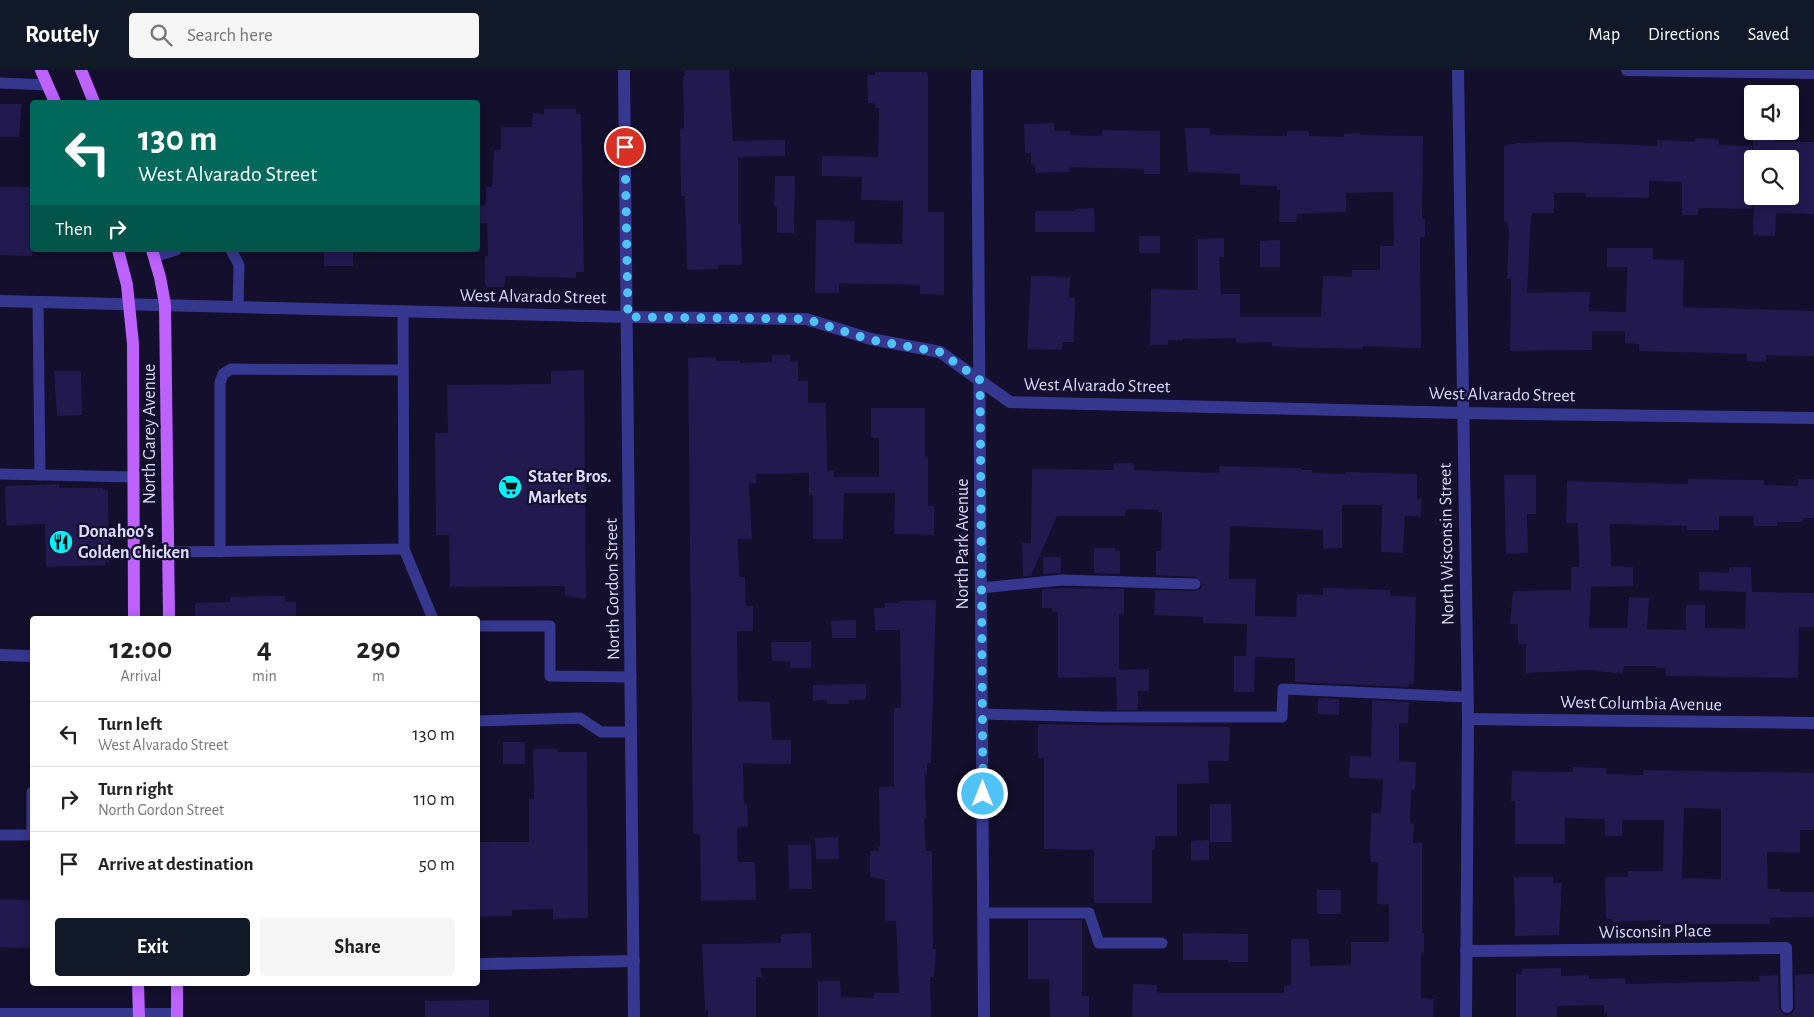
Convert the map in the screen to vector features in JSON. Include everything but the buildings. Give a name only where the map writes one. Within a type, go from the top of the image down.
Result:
[{"type":"main road","points":[[41,70],[55,100]]},
{"type":"main road","points":[[81,70],[93,100]]},
{"type":"main road","name":"North Garey Avenue","points":[[118,252],[130,303],[133,344],[134,616]]},
{"type":"main road","name":"North Garey Avenue","points":[[153,254],[165,304],[169,616]]},
{"type":"main road","points":[[138,986],[139,1015]]},
{"type":"main road","points":[[177,986],[177,1016]]},
{"type":"street","name":"North Gordon Street","points":[[624,70],[634,1017]]},
{"type":"street","name":"North Park Avenue","points":[[977,70],[984,1017]]},
{"type":"street","name":"North Wisconsin Street","points":[[1458,70],[1468,719],[1466,1017]]},
{"type":"street","points":[[1627,70],[1814,73]]},
{"type":"street","name":"West Alvarado Street","points":[[0,301],[130,303],[403,312],[806,319],[871,340],[940,352],[1010,402],[1462,413],[1814,418]]},
{"type":"street","points":[[0,655],[30,656]]},
{"type":"street","name":"West Columbia Avenue","points":[[1468,719],[1814,723]]},
{"type":"street","name":"Wisconsin Place","points":[[1466,951],[1786,948],[1787,1007]]},
{"type":"street","points":[[480,964],[634,961]]},
{"type":"street","points":[[0,1014],[177,1016]]},
{"type":"lane","points":[[0,83],[48,85]]},
{"type":"lane","points":[[232,252],[239,265],[238,307]]},
{"type":"lane","points":[[38,302],[40,475]]},
{"type":"lane","points":[[403,312],[404,549],[431,616]]},
{"type":"lane","points":[[220,552],[220,383],[223,374],[231,368],[403,370]]},
{"type":"lane","points":[[0,474],[133,476]]},
{"type":"lane","points":[[168,552],[404,549]]},
{"type":"lane","points":[[981,588],[1062,580],[1195,584]]},
{"type":"lane","points":[[480,626],[550,626],[550,676],[631,677]]},
{"type":"lane","points":[[982,714],[1101,718],[1282,718],[1283,689],[1467,697]]},
{"type":"lane","points":[[480,721],[580,718],[601,732],[631,732]]},
{"type":"lane","points":[[0,835],[30,835]]},
{"type":"lane","points":[[984,913],[1089,913],[1099,943],[1162,943]]},
{"type":"place","name":"Stater Bros. Markets","points":[[510,487]]},
{"type":"place","name":"Donahoo’s Golden Chicken","points":[[61,542]]},
{"type":"route","points":[[625,147],[628,317],[806,319],[871,340],[940,352],[980,380],[983,794]]}]
